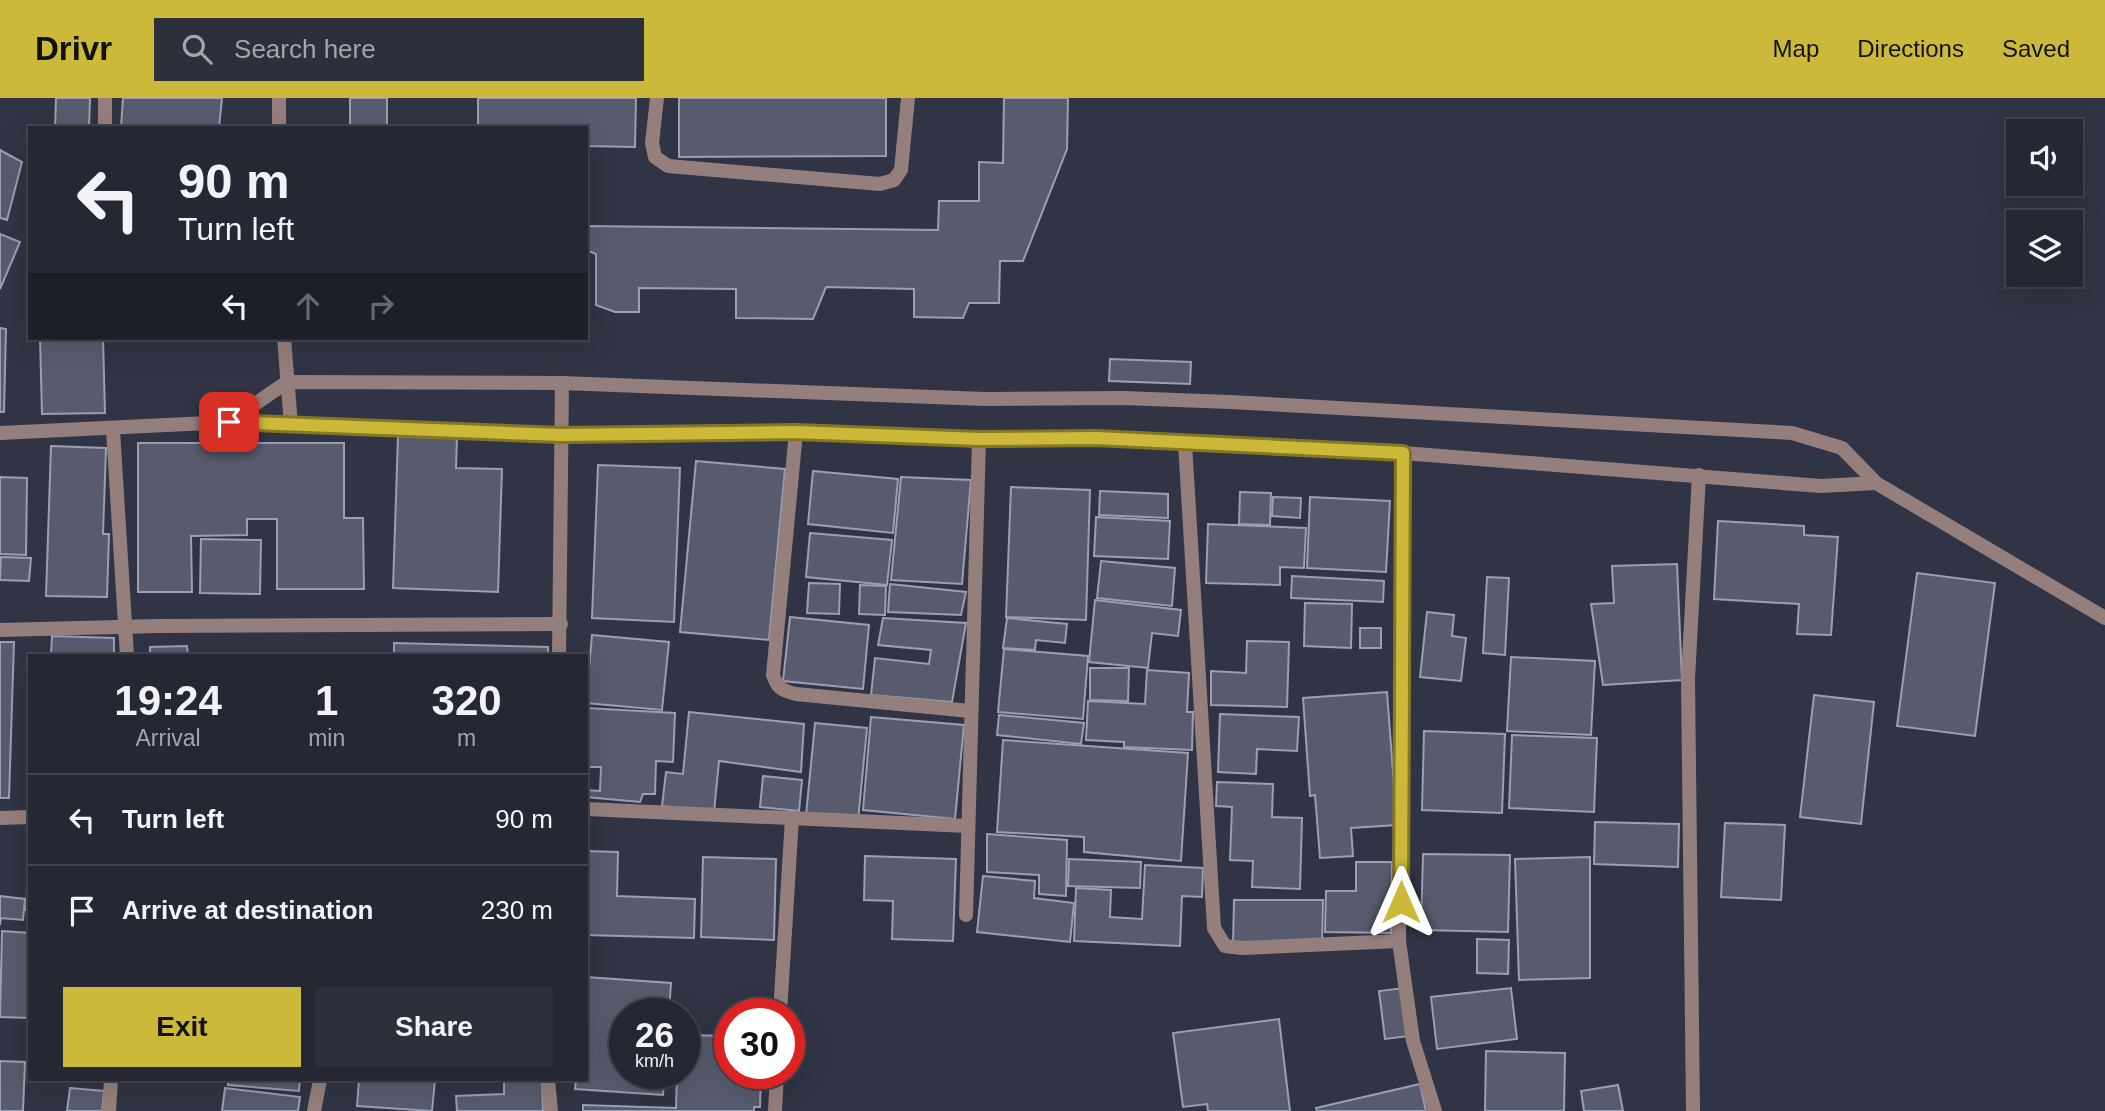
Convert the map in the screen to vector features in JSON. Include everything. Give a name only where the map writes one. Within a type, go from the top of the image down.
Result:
[{"type":"street","points":[[105,98],[105,126]]},
{"type":"street","points":[[279,98],[279,126]]},
{"type":"street","points":[[657,98],[652,143],[655,157],[668,166],[880,184],[894,180],[901,170],[908,98]]},
{"type":"street","points":[[284,340],[291,425]]},
{"type":"street","points":[[229,422],[288,383],[562,383],[985,399],[1123,398],[1230,402],[1792,433],[1842,448],[1876,483],[2105,618]]},
{"type":"street","points":[[559,654],[562,383]]},
{"type":"street","points":[[0,433],[113,430],[229,422],[561,435],[796,432],[979,439],[1096,438],[1403,453],[1821,486],[1876,483]]},
{"type":"street","points":[[113,430],[127,654]]},
{"type":"street","points":[[796,432],[773,675],[776,684],[783,691],[796,694],[970,712]]},
{"type":"street","points":[[966,915],[979,439]]},
{"type":"street","points":[[1185,443],[1214,928],[1225,946],[1242,948],[1399,941]]},
{"type":"street","points":[[1403,453],[1399,941],[1413,1041],[1435,1111]]},
{"type":"street","points":[[1693,1111],[1688,679],[1699,475]]},
{"type":"street","points":[[0,630],[127,626],[561,624]]},
{"type":"street","points":[[588,809],[968,826]]},
{"type":"street","points":[[0,818],[28,817]]},
{"type":"street","points":[[781,998],[792,818]]},
{"type":"street","points":[[109,1111],[111,1081]]},
{"type":"street","points":[[314,1111],[320,1081]]},
{"type":"street","points":[[548,1081],[551,1111]]},
{"type":"street","points":[[775,1111],[776,1089]]},
{"type":"building","points":[[56,98],[90,98],[89,126],[55,126]]},
{"type":"building","points":[[123,98],[222,98],[219,126],[121,126]]},
{"type":"building","points":[[350,98],[387,98],[387,126],[350,126]]},
{"type":"building","points":[[478,98],[636,98],[635,147],[588,146],[588,126],[478,126]]},
{"type":"building","points":[[679,98],[886,98],[886,156],[679,157]]},
{"type":"building","points":[[1004,98],[1068,98],[1067,149],[1023,261],[1000,261],[999,303],[969,303],[963,318],[914,317],[914,289],[826,287],[813,319],[736,318],[736,289],[639,288],[639,312],[615,312],[596,305],[596,254],[588,251],[588,226],[938,230],[939,201],[979,201],[979,162],[1003,163]]},
{"type":"building","points":[[0,150],[22,162],[7,220],[0,218]]},
{"type":"building","points":[[0,234],[20,242],[0,289]]},
{"type":"building","points":[[0,328],[6,329],[4,412],[0,412]]},
{"type":"building","points":[[40,340],[103,340],[105,413],[42,414]]},
{"type":"building","points":[[1110,359],[1191,362],[1190,384],[1109,381]]},
{"type":"building","points":[[398,436],[457,438],[456,468],[502,469],[498,592],[393,588]]},
{"type":"building","points":[[138,443],[344,443],[344,518],[363,518],[364,589],[277,589],[277,519],[247,519],[247,535],[191,536],[192,592],[138,592]]},
{"type":"building","points":[[51,446],[106,448],[103,534],[109,534],[107,597],[46,596]]},
{"type":"building","points":[[696,461],[785,469],[769,640],[680,632]]},
{"type":"building","points":[[598,465],[680,468],[674,622],[592,618]]},
{"type":"building","points":[[813,471],[898,479],[893,533],[808,524]]},
{"type":"building","points":[[0,477],[27,478],[26,555],[0,554]]},
{"type":"building","points":[[901,477],[971,480],[962,584],[891,580]]},
{"type":"building","points":[[1011,487],[1090,490],[1086,620],[1006,617]]},
{"type":"building","points":[[1100,491],[1168,494],[1168,518],[1099,515]]},
{"type":"building","points":[[1240,492],[1271,493],[1270,525],[1239,524]]},
{"type":"building","points":[[1273,497],[1301,498],[1300,518],[1272,516]]},
{"type":"building","points":[[1310,497],[1390,501],[1386,572],[1307,568]]},
{"type":"building","points":[[1096,517],[1170,521],[1168,559],[1094,556]]},
{"type":"building","points":[[1718,521],[1804,526],[1804,535],[1838,537],[1831,635],[1797,634],[1799,604],[1714,599]]},
{"type":"building","points":[[1208,524],[1306,528],[1304,568],[1280,567],[1280,585],[1206,583]]},
{"type":"building","points":[[810,533],[892,540],[887,585],[806,577]]},
{"type":"building","points":[[201,539],[261,540],[260,594],[200,593]]},
{"type":"building","points":[[1,557],[31,558],[29,581],[0,580]]},
{"type":"building","points":[[1101,561],[1175,568],[1172,606],[1097,598]]},
{"type":"building","points":[[1677,564],[1682,680],[1603,685],[1591,604],[1614,603],[1612,566]]},
{"type":"building","points":[[1917,573],[1995,583],[1975,736],[1897,726]]},
{"type":"building","points":[[1292,576],[1384,581],[1383,602],[1291,598]]},
{"type":"building","points":[[1487,577],[1509,578],[1505,655],[1483,653]]},
{"type":"building","points":[[809,583],[840,584],[839,614],[807,613]]},
{"type":"building","points":[[890,584],[966,592],[961,615],[888,612]]},
{"type":"building","points":[[860,585],[886,586],[885,615],[859,614]]},
{"type":"building","points":[[1095,600],[1181,610],[1178,636],[1152,633],[1148,668],[1089,662]]},
{"type":"building","points":[[1305,603],[1352,604],[1351,648],[1304,646]]},
{"type":"building","points":[[1427,612],[1454,615],[1452,636],[1466,638],[1461,681],[1420,677]]},
{"type":"building","points":[[790,617],[869,625],[863,689],[783,681]]},
{"type":"building","points":[[883,618],[966,623],[952,702],[871,695],[875,658],[929,664],[931,650],[878,645]]},
{"type":"building","points":[[1007,618],[1067,624],[1065,643],[1036,640],[1035,650],[1003,648]]},
{"type":"building","points":[[1360,628],[1381,628],[1381,648],[1360,648]]},
{"type":"building","points":[[592,635],[669,642],[662,710],[588,703]]},
{"type":"building","points":[[52,636],[114,638],[114,654],[51,654]]},
{"type":"building","points":[[1247,641],[1289,642],[1287,707],[1211,705],[1211,671],[1246,673]]},
{"type":"building","points":[[0,642],[14,642],[9,798],[0,798]]},
{"type":"building","points":[[394,643],[548,647],[548,654],[394,654]]},
{"type":"building","points":[[187,646],[188,654],[150,654],[150,647]]},
{"type":"building","points":[[1004,649],[1088,656],[1083,719],[998,712]]},
{"type":"building","points":[[1511,657],[1595,661],[1591,735],[1507,731]]},
{"type":"building","points":[[1090,668],[1129,668],[1128,701],[1090,700]]},
{"type":"building","points":[[1147,670],[1189,673],[1187,712],[1193,712],[1192,750],[1124,747],[1124,742],[1086,740],[1088,701],[1145,704]]},
{"type":"building","points":[[1387,692],[1397,825],[1351,828],[1353,856],[1320,858],[1315,795],[1310,796],[1303,698]]},
{"type":"building","points":[[1814,695],[1874,702],[1861,824],[1800,817]]},
{"type":"building","points":[[588,708],[675,713],[673,762],[656,761],[655,794],[643,794],[640,802],[588,797],[588,790],[600,791],[601,767],[588,767]]},
{"type":"building","points":[[689,712],[804,724],[801,772],[719,761],[714,812],[662,806],[666,772],[683,774]]},
{"type":"building","points":[[1220,714],[1299,717],[1297,751],[1257,749],[1256,774],[1218,772]]},
{"type":"building","points":[[999,715],[1084,723],[1081,744],[997,735]]},
{"type":"building","points":[[871,717],[964,725],[955,819],[863,810]]},
{"type":"building","points":[[815,723],[867,728],[858,821],[806,815]]},
{"type":"building","points":[[1424,731],[1505,734],[1502,813],[1422,810]]},
{"type":"building","points":[[1512,735],[1597,738],[1594,812],[1509,808]]},
{"type":"building","points":[[1003,740],[1188,753],[1181,861],[1084,852],[1084,837],[997,832]]},
{"type":"building","points":[[763,776],[802,780],[799,811],[760,807]]},
{"type":"building","points":[[1217,782],[1273,784],[1272,817],[1302,818],[1300,889],[1252,887],[1253,861],[1230,860],[1232,807],[1216,806]]},
{"type":"building","points":[[1595,822],[1679,824],[1678,867],[1594,864]]},
{"type":"building","points":[[1725,823],[1785,825],[1781,900],[1721,897]]},
{"type":"building","points":[[987,834],[1067,840],[1066,896],[1039,894],[1039,875],[987,872]]},
{"type":"building","points":[[588,851],[618,852],[617,896],[695,899],[694,938],[588,935]]},
{"type":"building","points":[[1423,854],[1510,855],[1508,932],[1421,930]]},
{"type":"building","points":[[865,856],[956,859],[953,941],[892,939],[893,901],[864,900]]},
{"type":"building","points":[[703,857],[776,859],[774,940],[701,937]]},
{"type":"building","points":[[1590,857],[1590,978],[1519,980],[1515,859]]},
{"type":"building","points":[[1069,859],[1141,862],[1140,888],[1068,886]]},
{"type":"building","points":[[1356,862],[1392,862],[1391,933],[1325,932],[1326,891],[1356,891]]},
{"type":"building","points":[[1145,865],[1203,868],[1202,897],[1182,896],[1180,946],[1074,941],[1076,888],[1111,890],[1110,917],[1142,919]]},
{"type":"building","points":[[28,876],[28,910],[26,910]]},
{"type":"building","points":[[983,876],[1035,881],[1034,898],[1074,903],[1070,942],[977,932]]},
{"type":"building","points":[[0,896],[25,899],[23,920],[1,918],[0,925]]},
{"type":"building","points":[[1234,900],[1323,900],[1322,944],[1233,943]]},
{"type":"building","points":[[2,931],[28,933],[28,1018],[0,1017]]},
{"type":"building","points":[[1477,939],[1509,940],[1508,974],[1477,973]]},
{"type":"building","points":[[588,977],[671,983],[670,998],[609,998],[609,1089],[664,1089],[663,1095],[575,1089],[576,1081],[588,1081]]},
{"type":"building","points":[[1404,988],[1410,1036],[1385,1039],[1379,991]]},
{"type":"building","points":[[1511,988],[1517,1039],[1437,1049],[1431,997]]},
{"type":"building","points":[[1279,1019],[1290,1111],[1208,1111],[1207,1104],[1183,1107],[1173,1033]]},
{"type":"building","points":[[700,1035],[714,1036],[714,1089],[761,1089],[760,1107],[754,1107],[754,1111],[583,1111],[583,1105],[676,1108],[677,1089],[700,1089]]},
{"type":"building","points":[[1486,1051],[1565,1053],[1564,1111],[1485,1111]]},
{"type":"building","points":[[0,1061],[25,1062],[23,1111],[0,1111]]},
{"type":"building","points":[[228,1081],[300,1081],[299,1091],[228,1085]]},
{"type":"building","points":[[359,1081],[435,1081],[432,1111],[357,1106]]},
{"type":"building","points":[[504,1081],[542,1081],[543,1111],[457,1111],[456,1096],[504,1094]]},
{"type":"building","points":[[1420,1084],[1426,1111],[1317,1111],[1316,1108]]},
{"type":"building","points":[[1618,1085],[1623,1111],[1584,1111],[1581,1091]]},
{"type":"building","points":[[70,1088],[104,1091],[102,1111],[67,1111]]},
{"type":"building","points":[[225,1088],[300,1097],[298,1111],[222,1111]]},
{"type":"route","points":[[229,422],[561,435],[796,432],[979,439],[1096,438],[1403,453],[1401,902]]}]
